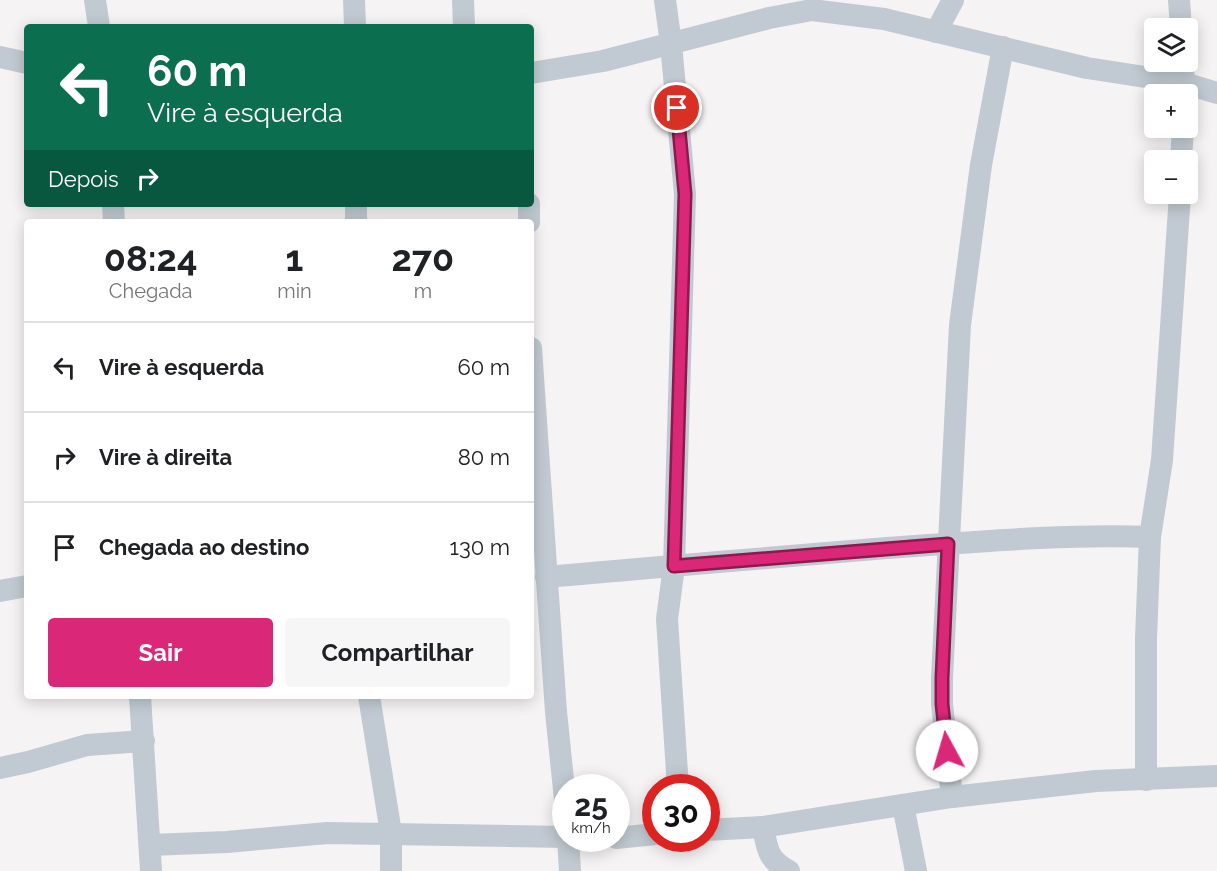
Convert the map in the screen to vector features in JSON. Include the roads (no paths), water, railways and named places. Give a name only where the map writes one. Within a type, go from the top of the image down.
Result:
[{"type":"street","points":[[95,0],[99,24]]},
{"type":"street","points":[[354,0],[355,24]]},
{"type":"street","points":[[463,0],[464,24]]},
{"type":"street","points":[[664,0],[671,44],[685,194],[674,566],[667,619],[677,774]]},
{"type":"street","points":[[936,32],[953,0]]},
{"type":"street","points":[[1179,0],[1180,18]]},
{"type":"street","points":[[534,72],[603,61],[812,5],[884,19],[1087,68],[1184,80],[1217,93]]},
{"type":"street","points":[[952,797],[942,704],[960,325],[981,165],[1003,47]]},
{"type":"street","points":[[0,57],[24,62]]},
{"type":"street","points":[[1146,780],[1146,638],[1150,537],[1162,460],[1179,204]]},
{"type":"street","points":[[534,394],[562,774]]},
{"type":"street","points":[[546,577],[1037,537],[1094,535],[1150,537]]},
{"type":"street","points":[[0,591],[24,587]]},
{"type":"street","points":[[140,699],[151,871]]},
{"type":"street","points":[[369,699],[391,833],[391,871]]},
{"type":"street","points":[[0,768],[87,745],[144,741]]},
{"type":"street","points":[[720,829],[763,827],[952,797],[1096,781],[1217,776]]},
{"type":"street","points":[[903,805],[916,871]]},
{"type":"street","points":[[763,827],[768,851],[776,864],[789,871]]},
{"type":"street","points":[[150,845],[227,842],[327,833],[552,838]]},
{"type":"street","points":[[568,852],[570,871]]}]
